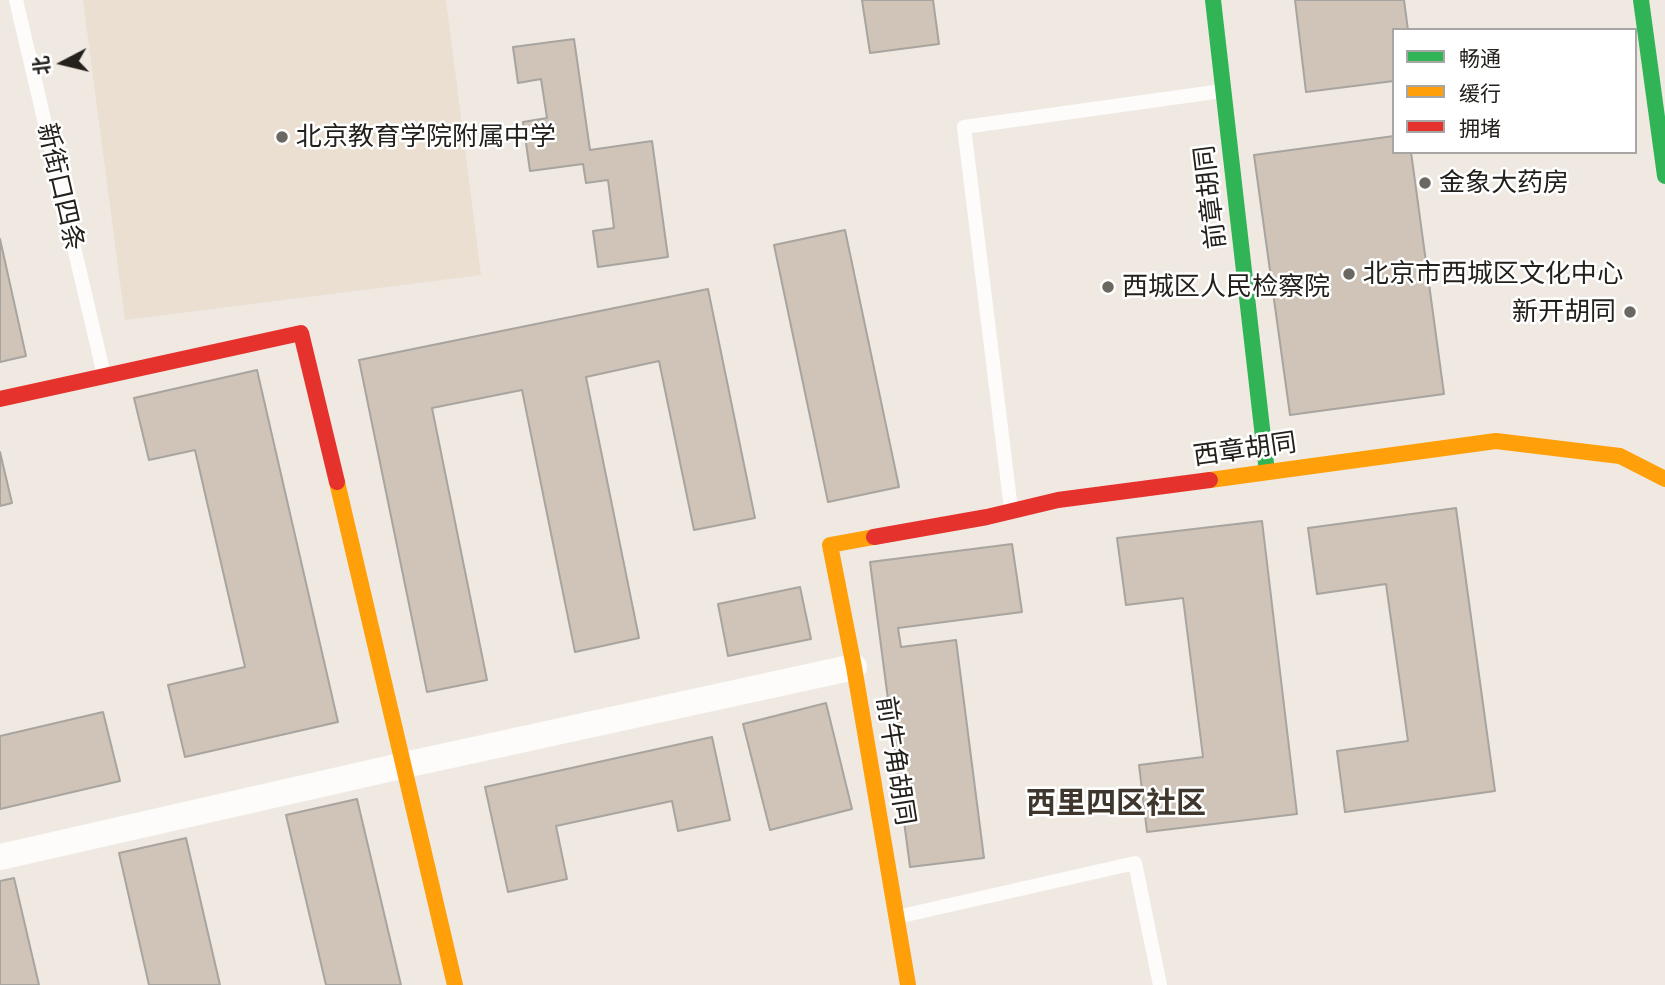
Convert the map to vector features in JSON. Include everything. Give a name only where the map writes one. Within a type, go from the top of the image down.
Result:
[{"type":"street","name":"前章胡同","points":[[1213,0],[1267,472]]},
{"type":"street","points":[[1641,0],[1662,138],[1665,176]]},
{"type":"street","points":[[0,399],[301,333],[455,985]]},
{"type":"street","name":"西章胡同","points":[[830,545],[1058,500],[1496,441],[1620,456],[1665,479]]},
{"type":"street","name":"前牛角胡同","points":[[830,545],[854,667],[908,985]]},
{"type":"street","points":[[0,858],[405,765],[854,667]]},
{"type":"lane","name":"新街口四条","points":[[16,0],[104,375]]},
{"type":"lane","points":[[1011,511],[964,127],[1223,91]]},
{"type":"lane","points":[[895,917],[1135,863],[1160,985]]},
{"type":"shaded area","name":"北京教育学院附属中学","points":[[83,0],[446,0],[481,275],[125,320]]},
{"type":"building","points":[[862,0],[933,0],[939,44],[870,53]]},
{"type":"building","points":[[1295,0],[1404,0],[1408,28],[1392,28],[1392,81],[1306,92]]},
{"type":"building","points":[[574,39],[590,150],[652,141],[668,257],[598,267],[593,231],[614,228],[608,180],[586,183],[583,164],[530,171],[523,122],[547,118],[541,79],[518,83],[513,47]]},
{"type":"building","name":"北京市西城区文化中心","points":[[1392,136],[1392,154],[1411,154],[1444,394],[1290,415],[1254,155]]},
{"type":"building","points":[[845,230],[899,487],[828,502],[774,245]]},
{"type":"building","points":[[0,239],[26,356],[0,362]]},
{"type":"building","points":[[708,289],[755,518],[694,530],[659,361],[586,377],[639,638],[575,652],[522,390],[432,408],[487,680],[427,692],[359,360]]},
{"type":"building","points":[[257,370],[338,722],[185,757],[168,685],[245,667],[195,450],[149,460],[134,398]]},
{"type":"building","points":[[0,452],[12,503],[0,506]]},
{"type":"building","points":[[1456,508],[1495,791],[1345,812],[1337,751],[1408,741],[1386,584],[1317,594],[1308,528]]},
{"type":"building","points":[[1262,521],[1297,814],[1147,832],[1139,765],[1203,757],[1183,598],[1126,605],[1117,538]]},
{"type":"building","points":[[1012,544],[1022,612],[898,628],[901,647],[956,640],[984,858],[910,867],[870,562]]},
{"type":"building","points":[[800,587],[811,639],[728,656],[718,604]]},
{"type":"building","points":[[826,703],[852,809],[770,830],[743,724]]},
{"type":"building","points":[[103,712],[120,781],[0,809],[0,736]]},
{"type":"building","points":[[712,737],[730,820],[678,831],[672,801],[556,826],[567,879],[508,892],[485,787]]},
{"type":"building","points":[[357,799],[401,985],[326,985],[286,815]]},
{"type":"building","points":[[186,838],[220,985],[149,985],[119,853]]},
{"type":"building","points":[[14,878],[39,985],[0,985],[0,881]]},
{"type":"traffic: fast","points":[[1213,0],[1267,472]]},
{"type":"traffic: fast","points":[[1641,0],[1665,176]]},
{"type":"traffic: slow","points":[[1210,480],[1496,441],[1620,456],[1665,479]]},
{"type":"traffic: slow","points":[[337,482],[455,985]]},
{"type":"traffic: slow","points":[[874,537],[830,545],[854,667],[908,985]]},
{"type":"traffic: jam","points":[[0,399],[301,333],[337,482]]},
{"type":"traffic: jam","points":[[874,537],[987,517],[1058,500],[1210,480]]},
{"type":"place","name":"北京教育学院附属中学","points":[[282,137]]},
{"type":"place","name":"金象大药房","points":[[1425,183]]},
{"type":"place","name":"北京市西城区文化中心","points":[[1349,274]]},
{"type":"place","name":"西城区人民检察院","points":[[1108,287]]},
{"type":"place","name":"新开胡同","points":[[1630,312]]},
{"type":"district","name":"西里四区社区","points":[[1116,804]]}]
